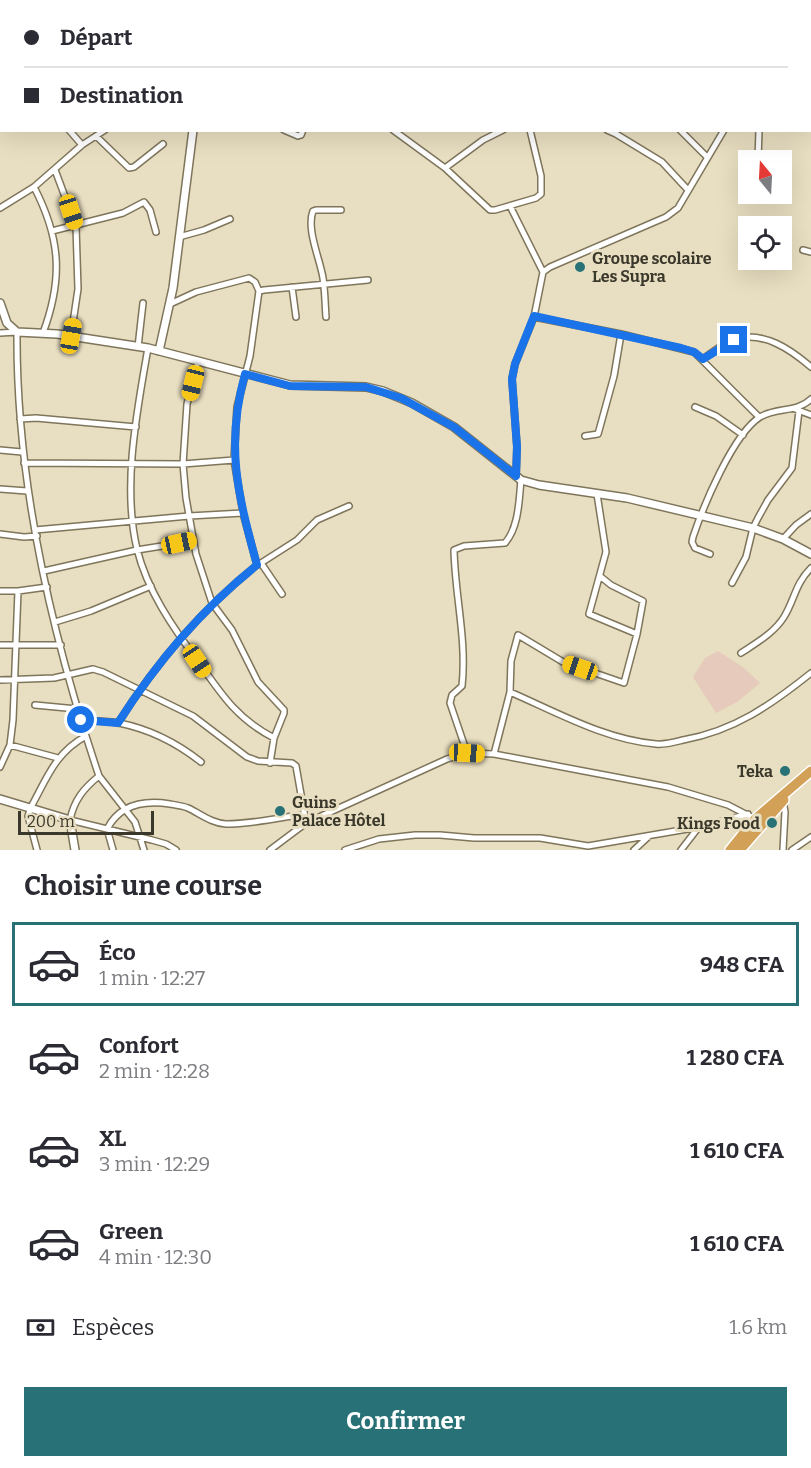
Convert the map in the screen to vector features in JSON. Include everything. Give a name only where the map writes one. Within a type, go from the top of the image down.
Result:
[{"type":"highway","points":[[740,850],[782,798],[811,771]]},
{"type":"highway","points":[[729,850],[751,817],[811,778]]},
{"type":"street","points":[[71,132],[82,145]]},
{"type":"street","points":[[0,208],[34,187],[82,145],[102,132]]},
{"type":"street","points":[[159,351],[170,304],[193,132]]},
{"type":"street","points":[[289,132],[298,136],[302,135],[303,132]]},
{"type":"street","points":[[396,132],[446,168],[490,210],[536,198],[541,194],[541,176],[530,132]]},
{"type":"street","points":[[446,168],[483,140],[499,132]]},
{"type":"street","points":[[612,132],[662,162],[688,190]]},
{"type":"street","points":[[682,132],[707,157]]},
{"type":"street","points":[[543,272],[666,217],[678,208],[723,132]]},
{"type":"street","points":[[758,150],[759,132]]},
{"type":"street","points":[[96,136],[129,168],[134,167],[163,144]]},
{"type":"street","points":[[55,170],[76,225],[78,289],[71,336]]},
{"type":"street","points":[[34,187],[52,231],[57,285],[44,333]]},
{"type":"street","points":[[52,231],[123,213],[144,202],[150,210],[156,232]]},
{"type":"street","points":[[467,753],[450,703],[452,695],[462,686],[464,658],[454,550],[464,546],[506,543],[509,538],[517,513],[518,478],[512,379],[515,364],[534,316],[543,272],[510,206]]},
{"type":"street","points":[[326,317],[324,284],[314,242],[311,216],[316,210],[341,210]]},
{"type":"street","points":[[179,237],[230,219]]},
{"type":"street","points":[[802,250],[811,252]]},
{"type":"street","points":[[170,304],[196,292],[249,278],[255,282],[258,291],[253,342],[237,407],[234,460],[243,513],[259,564],[282,594]]},
{"type":"street","points":[[258,291],[368,280]]},
{"type":"street","points":[[292,287],[296,317]]},
{"type":"street","points":[[0,303],[7,323],[17,332],[22,452],[27,491],[67,676],[99,776],[135,822],[144,850]]},
{"type":"street","points":[[138,347],[143,303]]},
{"type":"street","points":[[534,316],[694,352],[759,417]]},
{"type":"street","points":[[0,333],[44,333],[148,348],[290,386],[366,387],[392,395],[426,410],[454,427],[518,478],[627,498],[753,528],[783,538],[811,554]]},
{"type":"street","points":[[585,436],[598,434],[614,376],[621,334]]},
{"type":"street","points":[[703,359],[734,340],[749,337],[766,339],[784,346],[811,367]]},
{"type":"street","points":[[148,348],[132,462],[132,521],[137,550],[151,586],[180,638],[228,703],[243,719],[274,738]]},
{"type":"street","points":[[198,361],[187,405],[183,464],[193,541],[203,579],[213,603],[232,630],[258,682],[284,710],[274,738],[270,763]]},
{"type":"street","points":[[796,410],[811,399]]},
{"type":"street","points":[[695,407],[731,425],[743,435]]},
{"type":"street","points":[[732,583],[746,557],[753,528],[768,500],[792,468],[796,410]]},
{"type":"street","points":[[710,554],[695,548],[692,542],[700,515],[743,435],[759,417],[777,411],[796,410],[811,414]]},
{"type":"street","points":[[20,419],[36,418],[136,427]]},
{"type":"street","points":[[0,450],[22,452]]},
{"type":"street","points":[[24,463],[183,464],[234,460]]},
{"type":"street","points":[[0,489],[27,491]]},
{"type":"street","points":[[597,494],[606,552],[589,614],[637,634]]},
{"type":"street","points":[[118,723],[139,689],[180,638],[213,603],[259,564],[297,540],[317,520],[349,506]]},
{"type":"street","points":[[0,534],[24,537],[36,533],[132,521],[243,513]]},
{"type":"street","points":[[783,538],[802,519],[811,514]]},
{"type":"street","points":[[44,571],[137,550],[193,541]]},
{"type":"street","points":[[741,653],[771,632],[779,623],[799,581],[811,568]]},
{"type":"street","points":[[494,754],[510,692],[511,661],[518,636],[563,662],[624,682],[643,601],[611,585],[601,577]]},
{"type":"street","points":[[0,591],[18,591],[47,586]]},
{"type":"street","points":[[56,622],[100,608],[151,586]]},
{"type":"street","points":[[0,767],[10,745],[13,720],[18,591]]},
{"type":"street","points":[[0,645],[61,645]]},
{"type":"street","points":[[0,680],[36,680],[67,676],[93,669],[103,672],[193,716],[247,757],[258,761],[296,766],[306,823]]},
{"type":"street","points":[[510,692],[608,733],[658,744],[702,737],[726,729],[764,708],[811,673]]},
{"type":"street","points":[[35,705],[77,709]]},
{"type":"street","points":[[81,720],[118,723],[175,744],[201,762]]},
{"type":"street","points":[[37,850],[28,816],[31,807],[58,758],[73,743],[86,736]]},
{"type":"street","points":[[10,745],[58,758]]},
{"type":"street","points":[[270,850],[306,823],[402,778],[467,753],[494,754],[668,787],[728,805],[751,817]]},
{"type":"street","points":[[75,850],[70,820],[73,808],[82,790],[99,776]]},
{"type":"street","points":[[782,798],[785,812],[783,850]]},
{"type":"street","points":[[0,799],[70,820],[166,844],[176,850]]},
{"type":"street","points":[[107,829],[115,818],[126,810],[141,802],[153,801],[187,807],[210,820],[224,824],[255,822],[304,814]]},
{"type":"street","points":[[345,850],[379,839],[440,834],[474,838],[540,838],[589,848],[751,817]]},
{"type":"street","points":[[681,850],[699,827]]},
{"type":"street","points":[[107,829],[113,850]]},
{"type":"street","points":[[634,850],[649,836]]},
{"type":"street","points":[[792,850],[811,837]]},
{"type":"shaded area","points":[[718,651],[744,668],[760,683],[737,702],[716,713],[693,677],[705,658]]},
{"type":"place","name":"Groupe scolaire Les Supra","points":[[580,267]]},
{"type":"place","name":"Teka","points":[[785,771]]},
{"type":"place","name":"Guins Palace Hôtel","points":[[280,811]]},
{"type":"place","name":"Kings Food","points":[[772,823]]},
{"type":"route","points":[[81,720],[118,723],[139,689],[180,638],[221,595],[257,565],[243,513],[234,460],[237,407],[245,374],[290,386],[366,387],[383,391],[426,410],[454,427],[516,476],[517,447],[512,379],[515,364],[534,316],[681,348],[694,352],[703,359],[734,340]]}]
